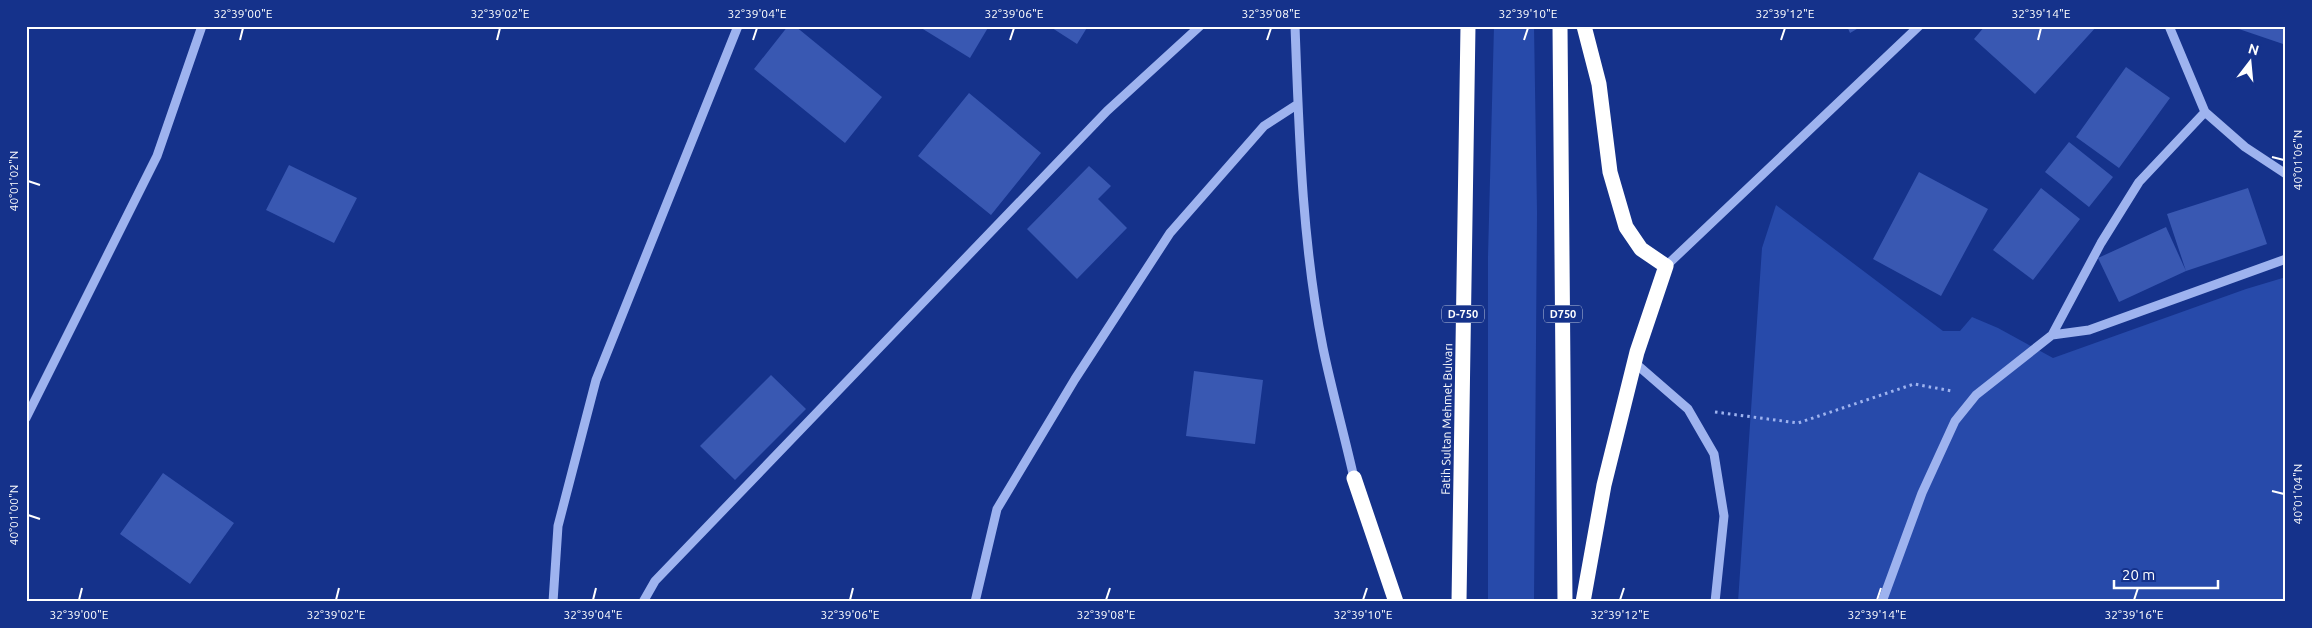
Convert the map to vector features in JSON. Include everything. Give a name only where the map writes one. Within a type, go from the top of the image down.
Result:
[{"type":"highway","name":"Fatih Sultan Mehmet Bulvarı","points":[[1459,602],[1468,26]]},
{"type":"highway","name":"D750","points":[[1560,26],[1565,602]]},
{"type":"highway","points":[[1583,602],[1604,485],[1635,363],[1666,266],[1641,250],[1626,227],[1610,172],[1599,84],[1584,26]]},
{"type":"highway","points":[[1354,478],[1396,602]]},
{"type":"street","points":[[26,418],[157,156],[202,26]]},
{"type":"street","points":[[553,602],[558,526],[596,380],[738,26]]},
{"type":"street","points":[[643,602],[655,581],[1107,111],[1200,26]]},
{"type":"street","points":[[1295,26],[1298,104],[1308,241],[1323,347],[1354,478]]},
{"type":"street","points":[[1666,266],[1919,26]]},
{"type":"street","points":[[2169,26],[2205,112],[2245,147],[2286,174]]},
{"type":"street","points":[[975,602],[998,509],[1080,371],[1170,233],[1264,126],[1298,104]]},
{"type":"street","points":[[1882,602],[1922,493],[1955,421],[1976,396],[2052,335],[2101,243],[2139,182],[2205,112]]},
{"type":"street","points":[[2052,335],[2089,330],[2286,259]]},
{"type":"street","points":[[1635,363],[1688,409],[1714,454],[1724,516],[1715,602]]},
{"type":"path","points":[[1688,409],[1798,423],[1914,384],[1976,396]]},
{"type":"shaded area","points":[[1494,26],[1534,26],[1537,213],[1534,602],[1488,602],[1488,257]]},
{"type":"shaded area","points":[[1776,205],[1943,331],[1960,331],[1972,317],[1998,328],[2053,358],[2246,289],[2286,277],[2286,602],[1738,602],[1762,248]]},
{"type":"building","points":[[788,26],[795,26],[882,97],[845,143],[754,69]]},
{"type":"building","points":[[918,26],[989,26],[970,58]]},
{"type":"building","points":[[1049,26],[1088,26],[1077,44]]},
{"type":"building","points":[[1847,26],[1862,26],[1850,33]]},
{"type":"building","points":[[1985,26],[2097,26],[2035,94],[1974,39]]},
{"type":"building","points":[[2233,26],[2286,26],[2286,45],[2233,27]]},
{"type":"building","points":[[2126,67],[2170,98],[2119,168],[2076,137]]},
{"type":"building","points":[[969,93],[1041,153],[991,215],[918,156]]},
{"type":"building","points":[[2069,142],[2113,177],[2089,207],[2045,172]]},
{"type":"building","points":[[289,165],[357,198],[334,243],[266,210]]},
{"type":"building","points":[[1089,166],[1111,186],[1098,199],[1127,228],[1077,279],[1027,229]]},
{"type":"building","points":[[1919,172],[1988,209],[1941,296],[1873,259]]},
{"type":"building","points":[[2041,188],[2080,219],[2033,280],[1993,250]]},
{"type":"building","points":[[2248,188],[2267,244],[2186,271],[2167,214]]},
{"type":"building","points":[[2166,227],[2186,271],[2119,302],[2098,258]]},
{"type":"building","points":[[1194,371],[1263,380],[1255,444],[1186,436]]},
{"type":"building","points":[[771,375],[806,409],[735,480],[700,446]]},
{"type":"building","points":[[163,473],[234,523],[190,584],[120,534]]}]
